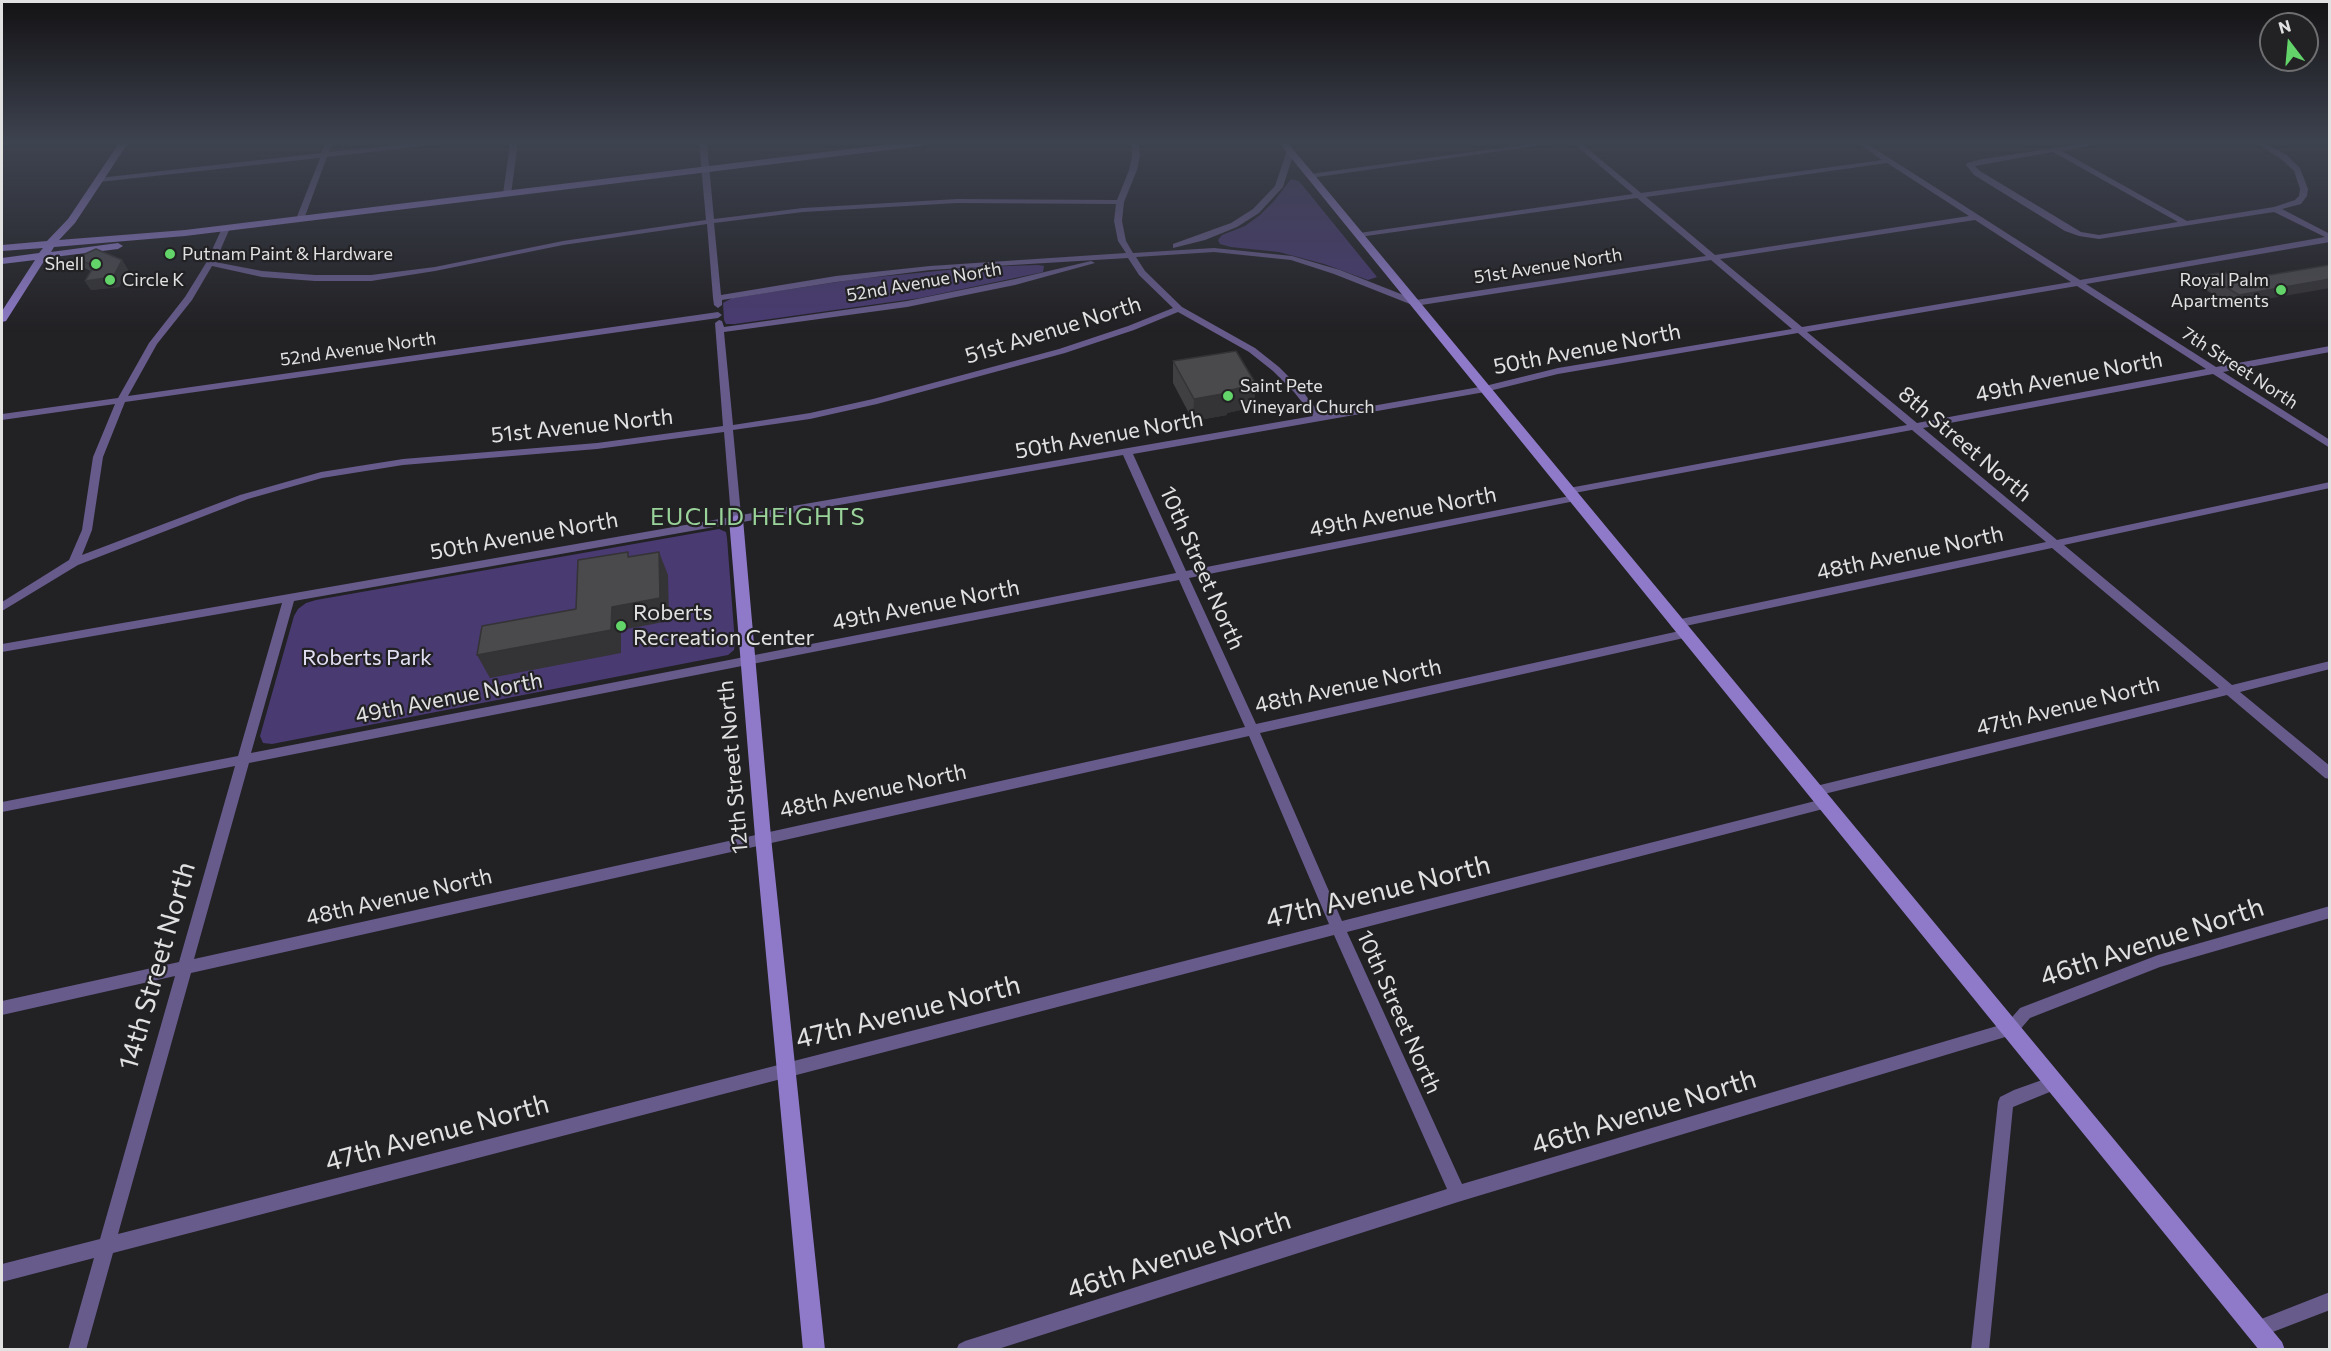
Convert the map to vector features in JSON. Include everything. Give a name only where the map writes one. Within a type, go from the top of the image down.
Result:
[{"type":"main road","points":[[2,319],[51,243],[72,221],[82,206]]},
{"type":"main road","points":[[2,248],[185,233],[407,206]]},
{"type":"main road","points":[[1335,206],[2274,1350]]},
{"type":"main road","points":[[2,261],[92,250],[185,233]]},
{"type":"main road","name":"12th Street North","points":[[736,519],[763,837],[814,1350]]},
{"type":"street","points":[[300,219],[305,206]]},
{"type":"street","name":"12th Street North","points":[[709,206],[736,519]]},
{"type":"street","points":[[210,263],[262,274],[315,278],[371,278],[435,269],[563,243],[710,221],[814,209],[867,206]]},
{"type":"street","points":[[1120,206],[1118,221],[1122,241],[1142,273],[1179,309],[1252,350],[1276,369],[1297,390],[1319,418]]},
{"type":"street","name":"52nd Avenue North","points":[[720,330],[908,304],[992,287],[1202,238],[1234,225],[1261,206]]},
{"type":"street","points":[[1359,235],[1567,206]]},
{"type":"street","name":"8th Street North","points":[[1651,206],[2330,774]]},
{"type":"street","name":"7th Street North","points":[[1958,206],[2330,445]]},
{"type":"street","points":[[2032,206],[2079,234],[2107,237],[2285,206]]},
{"type":"street","points":[[2155,206],[2187,224]]},
{"type":"street","points":[[2275,209],[2330,238]]},
{"type":"street","name":"51st Avenue North","points":[[1415,303],[1976,218]]},
{"type":"street","points":[[74,562],[87,530],[99,457],[121,400],[153,343],[189,298],[210,263],[226,228]]},
{"type":"street","name":"50th Avenue North","points":[[2,648],[1485,389],[1558,370],[2080,284],[2330,238]]},
{"type":"street","points":[[1131,255],[1214,250],[1271,255],[1337,272],[1415,303]]},
{"type":"street","name":"52nd Avenue North","points":[[717,297],[908,270],[1131,255]]},
{"type":"street","name":"51st Avenue North","points":[[2,607],[74,562],[244,496],[321,475],[403,462],[597,446],[728,430],[810,416],[960,380],[1073,348],[1179,309]]},
{"type":"street","name":"52nd Avenue North","points":[[2,417],[718,315]]},
{"type":"street","name":"49th Avenue North","points":[[2,807],[242,758],[1182,576],[1572,494],[1913,426],[2330,349]]},
{"type":"street","name":"10th Street North","points":[[1127,452],[1458,1194]]},
{"type":"street","name":"48th Avenue North","points":[[2,1008],[1252,729],[2054,544],[2330,485]]},
{"type":"street","name":"14th Street North","points":[[77,1350],[289,597]]},
{"type":"street","name":"47th Avenue North","points":[[2,1273],[1338,928],[1821,797],[2330,665]]},
{"type":"street","name":"46th Avenue North","points":[[965,1350],[1458,1194],[2012,1028],[2025,1013],[2147,965],[2330,912]]},
{"type":"street","points":[[1980,1350],[2006,1102],[2056,1082]]},
{"type":"street","points":[[2257,1329],[2330,1301]]},
{"type":"green space","points":[[1269,206],[1319,206],[1377,277],[1368,280],[1324,264],[1279,252],[1220,244],[1218,240],[1222,235],[1245,226]]},
{"type":"green space","points":[[1044,266],[1043,272],[920,298],[735,324],[726,324],[724,320],[723,303],[732,298],[857,279],[978,267]]},
{"type":"green space","name":"Roberts Park","points":[[719,529],[726,532],[727,538],[735,643],[734,650],[728,655],[272,744],[263,743],[260,736],[294,616],[298,609],[306,603]]},
{"type":"building","points":[[96,249],[122,260],[113,277],[85,281],[94,266],[76,258]]},
{"type":"building","points":[[2330,265],[2330,279],[2239,295],[2206,275],[2224,272],[2239,280]]},
{"type":"building","points":[[1236,351],[1256,384],[1227,391],[1228,393],[1194,399],[1173,361]]},
{"type":"building","points":[[628,552],[628,557],[659,552],[660,598],[612,607],[611,630],[477,655],[482,626],[576,609],[578,560]]},
{"type":"place","name":"Putnam Paint & Hardware","points":[[170,254]]},
{"type":"place","name":"Shell","points":[[96,264]]},
{"type":"place","name":"Circle K","points":[[110,280]]},
{"type":"place","name":"Royal Palm Apartments","points":[[2281,290]]},
{"type":"place","name":"Saint Pete Vineyard Church","points":[[1228,396]]},
{"type":"place","name":"Roberts Recreation Center","points":[[621,626]]},
{"type":"district","name":"EUCLID HEIGHTS","points":[[758,517]]}]
